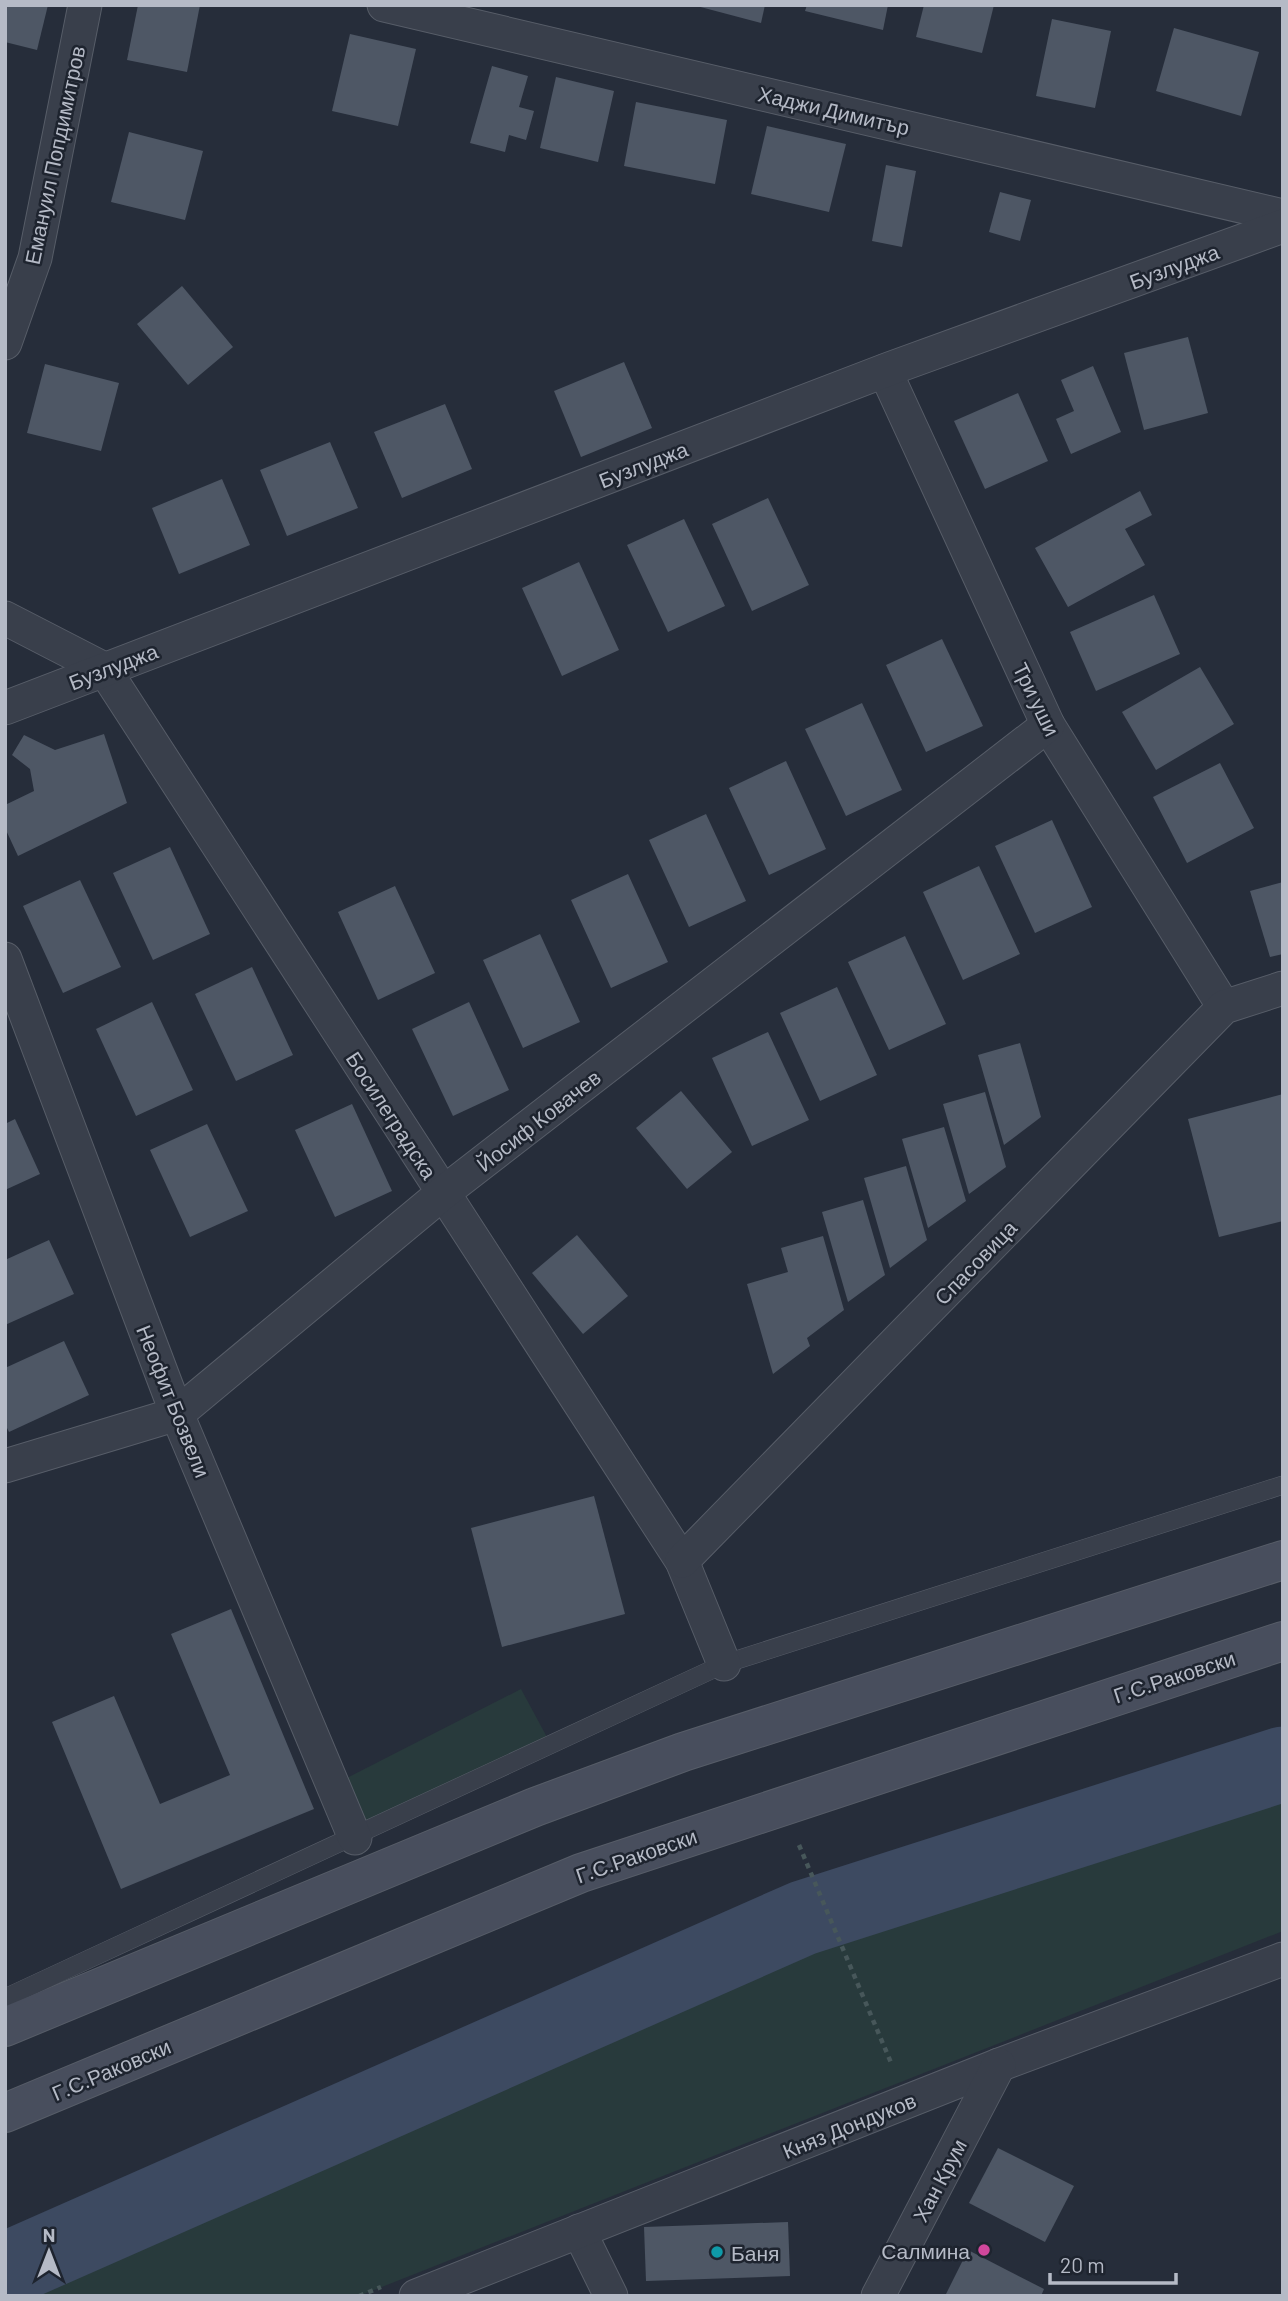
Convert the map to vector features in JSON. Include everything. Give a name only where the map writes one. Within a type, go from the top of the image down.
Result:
[{"type":"street","name":"Емануил Попдимитров","points":[[5,343],[35,258],[85,5]]},
{"type":"street","name":"Хаджи Димитър","points":[[384,5],[1283,216]]},
{"type":"street","name":"Бузлуджа","points":[[5,708],[885,371],[1283,226]]},
{"type":"street","name":"Три уши","points":[[885,371],[1048,725],[1224,1007]]},
{"type":"street","name":"Босилеградска","points":[[5,618],[104,669],[682,1561],[724,1664]]},
{"type":"street","name":"Йосиф Ковачев","points":[[5,1466],[177,1414],[443,1193],[1048,725]]},
{"type":"street","name":"Неофит Бозвели","points":[[5,959],[177,1414],[355,1838]]},
{"type":"street","name":"Спасовица","points":[[682,1561],[1224,1007],[1283,988]]},
{"type":"street","points":[[5,2027],[536,1807],[683,1752],[1283,1560]]},
{"type":"street","name":"Г.С.Раковски","points":[[5,2113],[581,1873],[1283,1641]]},
{"type":"street","name":"Княз Дондуков","points":[[416,2296],[999,2065],[1283,1959]]},
{"type":"street","name":"Хан Крум","points":[[878,2296],[999,2065]]},
{"type":"street","points":[[579,2231],[611,2296]]},
{"type":"lane","points":[[5,1998],[355,1838],[724,1664],[1283,1485]]},
{"type":"path","points":[[800,1849],[908,2101]]},
{"type":"shaded area","points":[[521,1689],[548,1739],[358,1827],[341,1781]]},
{"type":"shaded area","points":[[1283,1764],[1283,1931],[359,2296],[5,2296],[5,2268],[803,1918]]},
{"type":"building","points":[[5,5],[48,5],[37,50],[5,42]]},
{"type":"building","points":[[138,5],[200,5],[187,72],[127,60]]},
{"type":"building","points":[[693,5],[765,5],[761,23]]},
{"type":"building","points":[[807,5],[888,5],[883,30],[805,11]]},
{"type":"building","points":[[924,5],[994,5],[982,53],[916,37]]},
{"type":"building","points":[[1052,19],[1111,31],[1095,108],[1036,96]]},
{"type":"building","points":[[1174,28],[1259,52],[1241,116],[1156,91]]},
{"type":"building","points":[[350,34],[416,49],[398,126],[332,111]]},
{"type":"building","points":[[492,66],[528,76],[519,107],[534,111],[526,140],[509,135],[505,152],[470,143]]},
{"type":"building","points":[[556,77],[614,91],[598,162],[540,148]]},
{"type":"building","points":[[636,102],[727,120],[715,184],[624,166]]},
{"type":"building","points":[[767,126],[846,144],[829,212],[751,194]]},
{"type":"building","points":[[129,132],[203,151],[185,220],[111,202]]},
{"type":"building","points":[[886,165],[916,171],[902,247],[872,241]]},
{"type":"building","points":[[1000,192],[1031,200],[1020,241],[989,232]]},
{"type":"building","points":[[182,286],[233,347],[188,385],[137,324]]},
{"type":"building","points":[[1188,337],[1208,413],[1144,430],[1124,353]]},
{"type":"building","points":[[624,362],[652,428],[581,457],[554,391]]},
{"type":"building","points":[[45,364],[119,383],[101,451],[27,433]]},
{"type":"building","points":[[1093,366],[1121,432],[1071,454],[1056,419],[1074,411],[1061,380]]},
{"type":"building","points":[[1018,393],[1048,461],[985,489],[954,421]]},
{"type":"building","points":[[445,404],[472,469],[402,498],[374,432]]},
{"type":"building","points":[[330,442],[358,508],[287,536],[260,470]]},
{"type":"building","points":[[222,479],[250,545],[179,574],[152,508]]},
{"type":"building","points":[[1140,491],[1152,515],[1125,529],[1145,565],[1068,607],[1035,548]]},
{"type":"building","points":[[768,498],[809,585],[752,611],[712,524]]},
{"type":"building","points":[[684,519],[725,606],[668,632],[627,545]]},
{"type":"building","points":[[579,562],[619,650],[562,676],[522,588]]},
{"type":"building","points":[[1154,595],[1180,654],[1096,691],[1070,632]]},
{"type":"building","points":[[942,639],[983,726],[926,752],[886,665]]},
{"type":"building","points":[[1200,667],[1234,724],[1156,770],[1122,712]]},
{"type":"building","points":[[862,703],[902,790],[846,816],[805,729]]},
{"type":"building","points":[[104,734],[127,803],[18,856],[5,828],[5,805],[34,791],[30,769],[12,755],[24,735],[55,750]]},
{"type":"building","points":[[786,761],[826,849],[769,875],[729,788]]},
{"type":"building","points":[[1220,763],[1254,828],[1187,863],[1153,797]]},
{"type":"building","points":[[706,814],[746,901],[689,927],[649,840]]},
{"type":"building","points":[[1052,820],[1092,907],[1035,933],[995,846]]},
{"type":"building","points":[[170,847],[210,934],[153,960],[113,873]]},
{"type":"building","points":[[979,866],[1020,954],[963,980],[923,892]]},
{"type":"building","points":[[628,874],[668,962],[611,988],[571,900]]},
{"type":"building","points":[[80,880],[121,967],[63,993],[23,906]]},
{"type":"building","points":[[1283,882],[1283,954],[1270,957],[1250,891]]},
{"type":"building","points":[[395,886],[435,973],[378,1000],[338,912]]},
{"type":"building","points":[[540,934],[580,1022],[523,1048],[483,960]]},
{"type":"building","points":[[905,936],[946,1024],[889,1050],[848,962]]},
{"type":"building","points":[[252,967],[293,1055],[236,1081],[195,994]]},
{"type":"building","points":[[837,987],[877,1075],[820,1101],[780,1013]]},
{"type":"building","points":[[152,1002],[193,1090],[136,1116],[96,1029]]},
{"type":"building","points":[[469,1002],[509,1090],[453,1116],[412,1029]]},
{"type":"building","points":[[768,1032],[809,1120],[752,1146],[712,1058]]},
{"type":"building","points":[[1020,1043],[1041,1117],[1004,1145],[978,1055]]},
{"type":"building","points":[[681,1091],[732,1152],[687,1189],[636,1128]]},
{"type":"building","points":[[985,1092],[1006,1167],[969,1194],[943,1104]]},
{"type":"building","points":[[1283,1094],[1283,1221],[1219,1237],[1188,1119]]},
{"type":"building","points":[[352,1104],[392,1191],[335,1217],[295,1130]]},
{"type":"building","points":[[15,1119],[40,1174],[5,1190],[5,1124]]},
{"type":"building","points":[[207,1124],[248,1211],[190,1237],[150,1150]]},
{"type":"building","points":[[944,1127],[966,1201],[928,1228],[902,1139]]},
{"type":"building","points":[[906,1166],[927,1240],[890,1268],[864,1178]]},
{"type":"building","points":[[863,1200],[885,1275],[848,1302],[822,1212]]},
{"type":"building","points":[[577,1235],[628,1296],[583,1334],[532,1273]]},
{"type":"building","points":[[823,1236],[844,1310],[807,1338],[810,1346],[773,1374],[747,1284],[788,1272],[781,1248]]},
{"type":"building","points":[[49,1240],[74,1294],[5,1325],[5,1260]]},
{"type":"building","points":[[64,1341],[89,1395],[9,1432],[5,1424],[5,1368]]},
{"type":"building","points":[[594,1496],[625,1614],[502,1647],[471,1528]]},
{"type":"building","points":[[231,1609],[314,1809],[121,1889],[52,1722],[114,1696],[160,1804],[230,1775],[171,1634]]},
{"type":"building","points":[[998,2148],[1074,2186],[1045,2242],[969,2203]]},
{"type":"building","name":"Баня","points":[[788,2222],[790,2276],[646,2281],[644,2227]]},
{"type":"building","points":[[968,2250],[1044,2289],[1041,2296],[945,2296]]},
{"type":"waterway","points":[[5,2270],[803,1918],[1283,1764]]},
{"type":"place","name":"Салмина","points":[[984,2250]]},
{"type":"place","name":"Баня","points":[[717,2252]]}]
